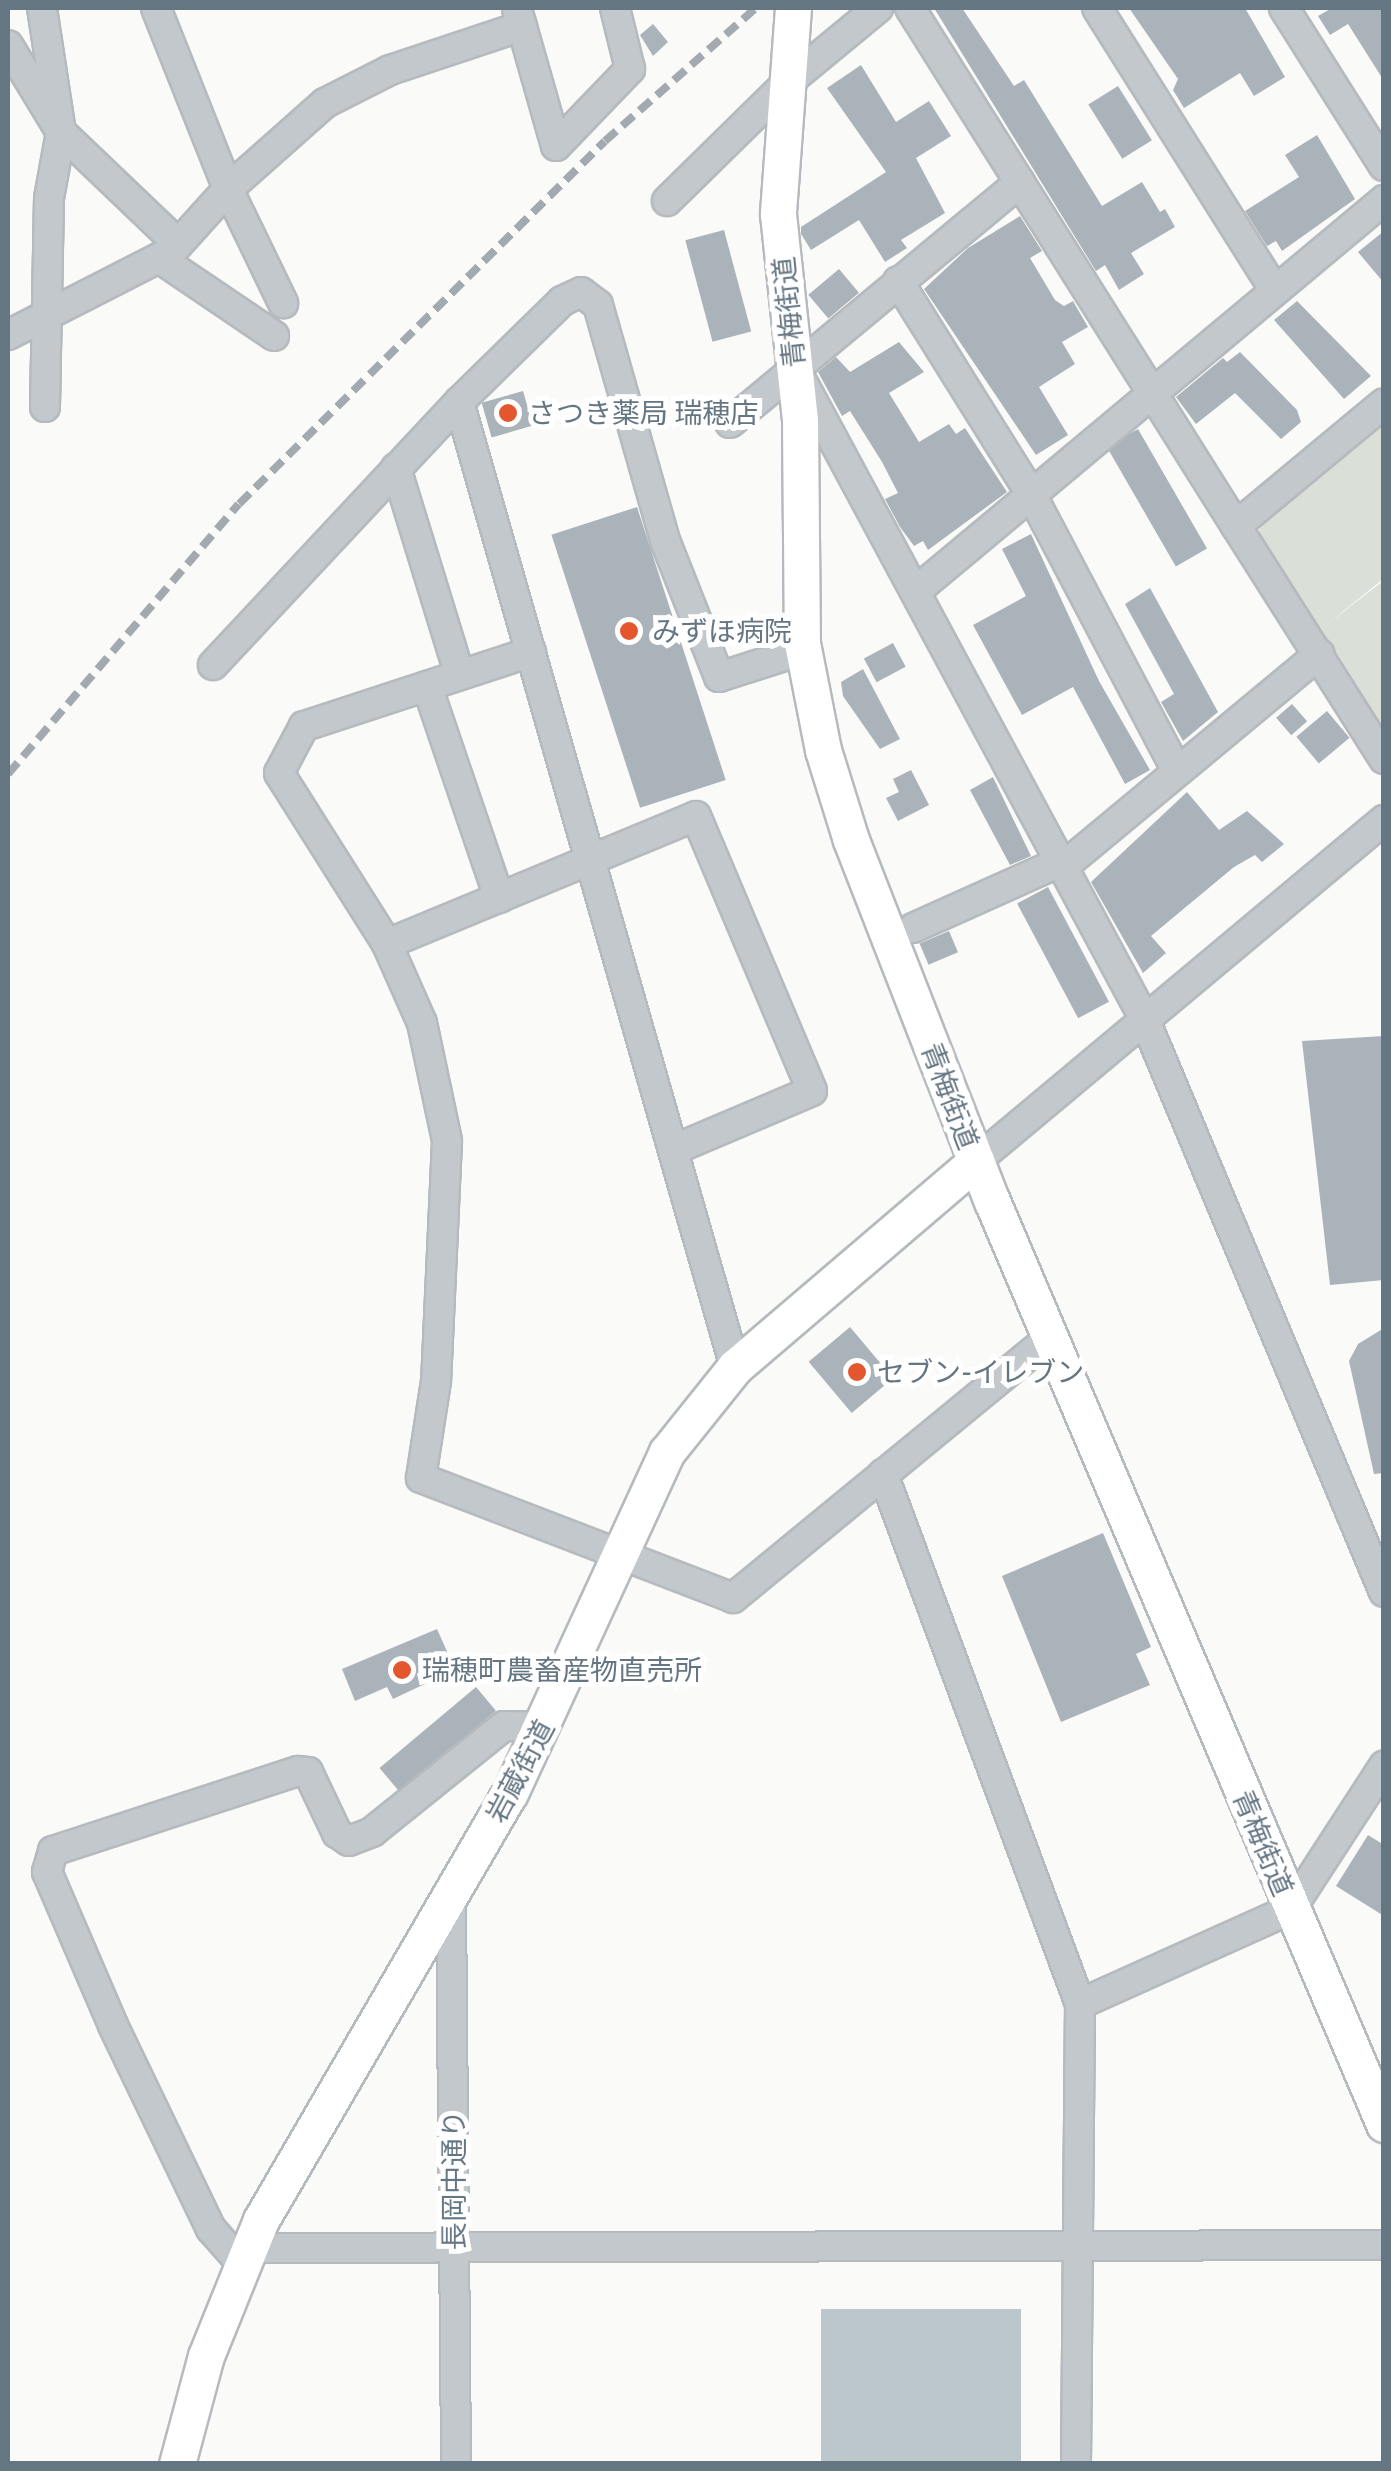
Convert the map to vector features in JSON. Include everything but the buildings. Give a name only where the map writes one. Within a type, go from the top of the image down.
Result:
[{"type":"main road","name":"青梅街道","points":[[794,8],[778,214],[796,370],[802,650],[814,718],[850,840],[976,1161],[1384,2124]]},
{"type":"main road","name":"岩蔵街道","points":[[176,2464],[245,2256],[297,2150],[451,1898],[543,1727],[618,1553],[674,1442],[736,1367],[976,1161]]},
{"type":"street","points":[[42,8],[61,132],[49,198],[46,407]]},
{"type":"street","points":[[156,8],[228,189],[283,303]]},
{"type":"street","points":[[8,336],[169,251],[228,189],[325,103],[390,70],[520,16],[556,146],[630,69],[616,8]]},
{"type":"street","points":[[668,201],[787,83],[878,8]]},
{"type":"street","points":[[910,8],[1384,759]]},
{"type":"street","points":[[1097,8],[1273,288]]},
{"type":"street","points":[[1284,8],[1384,166]]},
{"type":"street","points":[[8,45],[61,132],[169,251],[274,336]]},
{"type":"street","points":[[730,423],[1020,182]]},
{"type":"street","points":[[916,591],[1273,288],[1384,200]]},
{"type":"street","points":[[898,281],[1031,494],[1178,771]]},
{"type":"street","points":[[213,665],[459,402],[562,301],[581,292],[591,295],[666,543],[719,678],[802,650]]},
{"type":"street","points":[[796,370],[1144,1018],[1384,1592]]},
{"type":"street","points":[[459,402],[736,1367]]},
{"type":"street","points":[[1236,526],[1384,402]]},
{"type":"street","points":[[396,468],[459,674]]},
{"type":"street","points":[[531,652],[304,726],[279,773],[387,944],[422,1023],[447,1142],[436,1381],[421,1478],[733,1598],[1049,1338]]},
{"type":"street","points":[[913,928],[1063,864],[1319,654]]},
{"type":"street","points":[[428,686],[499,898]]},
{"type":"street","points":[[387,944],[696,816],[812,1091],[672,1150]]},
{"type":"street","points":[[976,1161],[1384,820]]},
{"type":"street","points":[[883,1474],[1080,2004],[1076,2464]]},
{"type":"street","points":[[543,1727],[504,1726],[372,1832],[349,1841],[337,1833],[308,1772],[298,1771],[53,1851],[47,1872],[113,2024],[211,2229],[245,2256],[455,2248],[1384,2246]]},
{"type":"street","points":[[1080,2004],[1291,1909],[1384,1766]]},
{"type":"street","name":"長岡中通り","points":[[451,1898],[456,2464]]},
{"type":"shaded area","points":[[1383,419],[1383,579],[1325,626],[1383,581],[1383,736],[1259,535],[1260,521]]},
{"type":"shaded area","points":[[821,2309],[1021,2309],[1021,2463],[821,2463]]},
{"type":"railway","points":[[8,774],[239,504],[605,141],[756,8]]},
{"type":"place","name":"さつき薬局 瑞穂店","points":[[508,413]]},
{"type":"place","name":"みずほ病院","points":[[629,631]]},
{"type":"place","name":"セブン-イレブン","points":[[857,1372]]},
{"type":"place","name":"瑞穂町農畜産物直売所","points":[[402,1670]]}]
